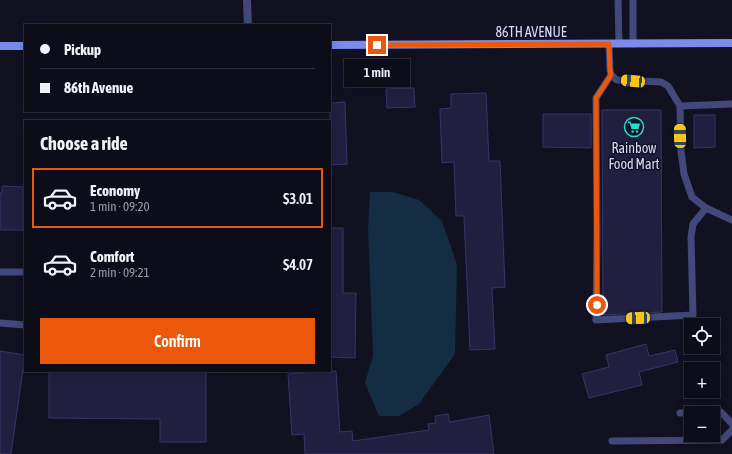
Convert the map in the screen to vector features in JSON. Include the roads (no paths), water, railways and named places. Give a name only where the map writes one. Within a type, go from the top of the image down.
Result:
[{"type":"street","points":[[247,0],[248,24]]},
{"type":"street","name":"86TH AVENUE","points":[[331,45],[732,43]]},
{"type":"street","points":[[0,46],[24,46]]},
{"type":"lane","points":[[618,0],[619,44]]},
{"type":"lane","points":[[633,0],[633,44]]},
{"type":"lane","points":[[609,44],[611,75],[617,80],[660,82],[668,86],[680,106],[680,150],[684,174],[692,197],[706,208],[732,220]]},
{"type":"lane","points":[[611,75],[596,98],[596,320],[693,315],[691,237],[694,224],[706,208]]},
{"type":"lane","points":[[680,106],[732,104]]},
{"type":"lane","points":[[0,272],[24,272]]},
{"type":"lane","points":[[0,323],[24,325]]},
{"type":"lane","points":[[680,413],[721,412],[732,424]]},
{"type":"lane","points":[[612,441],[722,440],[732,430]]},
{"type":"water","points":[[370,192],[393,192],[419,200],[442,221],[457,265],[455,354],[419,404],[399,416],[379,416],[365,383],[373,355],[368,228]]},
{"type":"place","name":"Rainbow Food Mart","points":[[634,127]]}]
